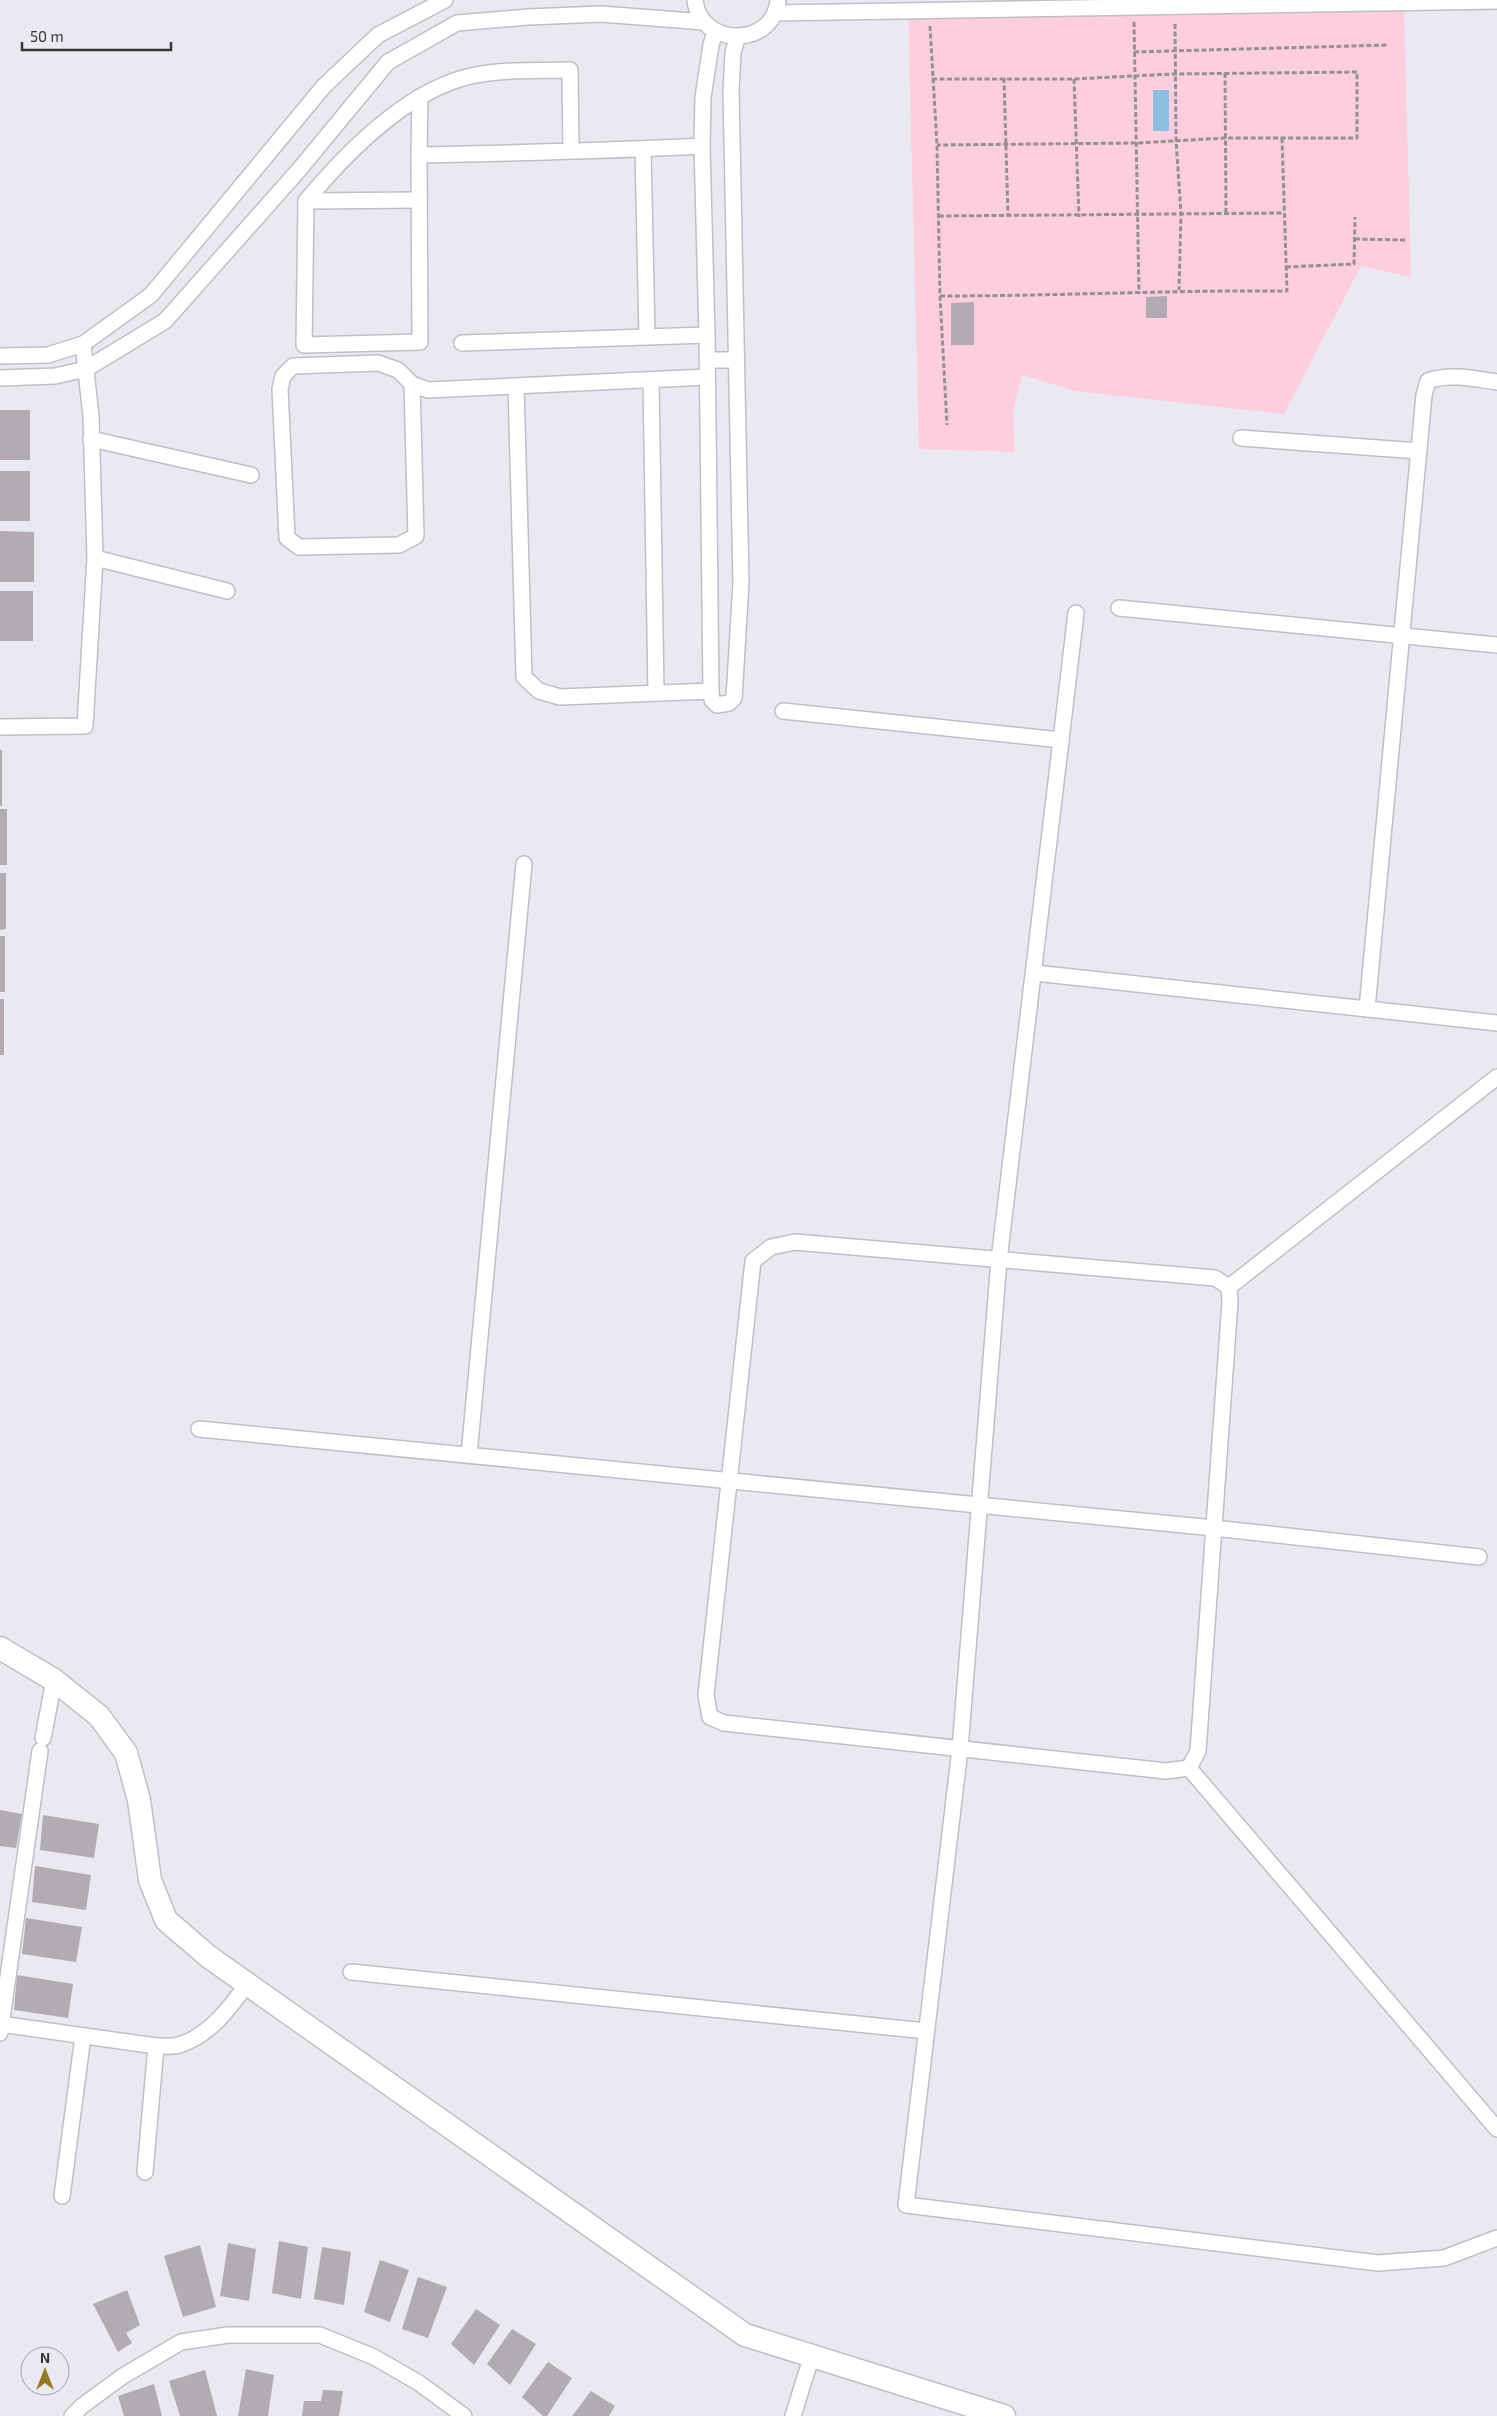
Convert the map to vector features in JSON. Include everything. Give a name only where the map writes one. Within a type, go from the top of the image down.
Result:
[{"type":"street","points":[[0,356],[48,355],[82,344],[151,295],[324,86],[378,35],[445,0]]},
{"type":"street","points":[[695,0],[699,14],[710,27],[726,36],[737,38],[760,31],[777,6],[930,10],[1388,1],[1497,1]]},
{"type":"street","points":[[0,378],[55,376],[86,369],[165,321],[298,171],[388,62],[457,23],[528,16],[601,14],[710,27]]},
{"type":"street","points":[[710,27],[711,45],[703,98],[702,146],[707,335],[711,691],[712,700],[718,705],[729,703],[734,698],[741,583],[732,90],[733,53],[737,38]]},
{"type":"street","points":[[420,97],[420,342],[304,345],[306,201],[358,146],[420,97],[441,86],[470,76],[503,72],[570,70],[571,152]]},
{"type":"street","points":[[419,155],[571,152],[702,146]]},
{"type":"street","points":[[643,149],[647,337]]},
{"type":"street","points":[[306,201],[419,200]]},
{"type":"street","points":[[462,343],[707,335]]},
{"type":"street","points":[[0,727],[85,726],[95,558],[91,439],[86,369],[82,344]]},
{"type":"street","points":[[707,360],[737,360]]},
{"type":"street","points":[[412,384],[416,536],[399,545],[298,547],[287,538],[280,389],[283,376],[293,366],[378,363],[398,370],[412,384],[428,390],[707,377]]},
{"type":"street","points":[[1367,1009],[1424,395],[1428,381],[1450,377],[1497,382]]},
{"type":"street","points":[[651,380],[656,693]]},
{"type":"street","points":[[516,386],[524,677],[539,690],[560,697],[711,691]]},
{"type":"street","points":[[1242,438],[1419,451]]},
{"type":"street","points":[[91,439],[251,475]]},
{"type":"street","points":[[95,558],[227,591]]},
{"type":"street","points":[[1119,608],[1497,645]]},
{"type":"street","points":[[1076,613],[1035,973],[999,1260],[960,1749],[906,2205],[1378,2263],[1444,2258],[1497,2238]]},
{"type":"street","points":[[783,711],[1061,740]]},
{"type":"street","points":[[469,1455],[524,864]]},
{"type":"street","points":[[1035,973],[1497,1023]]},
{"type":"street","points":[[1229,1286],[1497,1077]]},
{"type":"street","points":[[1189,1768],[1166,1771],[724,1723],[710,1717],[706,1695],[753,1261],[771,1247],[795,1242],[1215,1278],[1229,1286]]},
{"type":"street","points":[[1189,1768],[1198,1751],[1230,1302],[1229,1286]]},
{"type":"street","points":[[199,1429],[1214,1528],[1480,1557]]},
{"type":"street","points":[[0,1648],[54,1680],[99,1716],[126,1753],[139,1800],[150,1880],[166,1920],[209,1957],[745,2335],[1004,2416]]},
{"type":"street","points":[[54,1680],[41,1744],[0,2027],[156,2046],[178,2045],[201,2034],[230,2008],[247,1984]]},
{"type":"street","points":[[1189,1768],[1497,2129]]},
{"type":"street","points":[[351,1972],[926,2031]]},
{"type":"street","points":[[62,2196],[82,2036]]},
{"type":"street","points":[[145,2172],[156,2046]]},
{"type":"street","points":[[72,2416],[82,2406],[123,2376],[181,2342],[228,2335],[320,2335],[374,2358],[420,2383],[464,2416]]},
{"type":"street","points":[[793,2416],[812,2356]]},
{"type":"path","points":[[1133,6],[1138,143],[1139,294]]},
{"type":"path","points":[[1175,6],[1174,74],[1181,214],[1179,290]]},
{"type":"path","points":[[930,10],[932,79],[937,145],[940,296],[948,425]]},
{"type":"path","points":[[1134,52],[1388,46]]},
{"type":"path","points":[[932,79],[1074,79],[1174,74],[1357,72],[1357,138],[1225,138],[1138,143],[1077,142],[937,145]]},
{"type":"path","points":[[1225,73],[1226,213]]},
{"type":"path","points":[[1004,78],[1008,216]]},
{"type":"path","points":[[1074,79],[1079,217]]},
{"type":"path","points":[[940,296],[1139,294],[1179,290],[1287,291],[1282,138]]},
{"type":"path","points":[[939,216],[1079,217],[1283,213]]},
{"type":"path","points":[[1286,267],[1354,264],[1355,217]]},
{"type":"path","points":[[1355,239],[1405,240]]},
{"type":"shaded area","points":[[1404,6],[1411,277],[1361,266],[1284,414],[1075,391],[1022,375],[1013,412],[1015,452],[919,449],[908,7]]},
{"type":"water","points":[[1153,90],[1169,90],[1169,131],[1153,131]]},
{"type":"building","points":[[1167,296],[1167,318],[1146,318],[1146,297]]},
{"type":"building","points":[[974,302],[974,345],[951,345],[951,303]]},
{"type":"building","points":[[0,410],[30,410],[30,460],[0,460]]},
{"type":"building","points":[[0,471],[30,471],[30,521],[0,521]]},
{"type":"building","points":[[0,531],[34,532],[34,582],[0,582]]},
{"type":"building","points":[[0,591],[33,591],[33,641],[0,641]]},
{"type":"building","points":[[0,750],[2,750],[2,806],[0,806]]},
{"type":"building","points":[[0,809],[7,809],[7,865],[0,865]]},
{"type":"building","points":[[0,873],[6,873],[6,929],[0,930]]},
{"type":"building","points":[[0,936],[5,936],[5,992],[0,992]]},
{"type":"building","points":[[0,999],[4,999],[4,1055],[0,1055]]},
{"type":"building","points":[[0,1810],[22,1814],[16,1848],[0,1846]]},
{"type":"building","points":[[43,1815],[99,1824],[94,1858],[40,1850]]},
{"type":"building","points":[[35,1866],[91,1875],[86,1910],[32,1902]]},
{"type":"building","points":[[26,1918],[82,1927],[76,1962],[22,1954]]},
{"type":"building","points":[[17,1975],[73,1984],[68,2018],[14,2010]]},
{"type":"building","points":[[279,2241],[308,2247],[301,2299],[272,2293]]},
{"type":"building","points":[[228,2243],[256,2249],[249,2301],[220,2296]]},
{"type":"building","points":[[200,2245],[216,2307],[183,2317],[164,2256]]},
{"type":"building","points":[[322,2247],[351,2252],[344,2305],[314,2299]]},
{"type":"building","points":[[380,2260],[409,2270],[390,2322],[364,2312]]},
{"type":"building","points":[[418,2277],[447,2287],[428,2338],[402,2329]]},
{"type":"building","points":[[127,2290],[140,2325],[126,2333],[132,2343],[118,2352],[93,2304]]},
{"type":"building","points":[[476,2309],[500,2325],[474,2365],[451,2344]]},
{"type":"building","points":[[512,2329],[536,2344],[510,2385],[487,2364]]},
{"type":"building","points":[[548,2362],[572,2378],[547,2416],[543,2416],[522,2397]]},
{"type":"building","points":[[246,2369],[274,2375],[268,2416],[238,2416]]},
{"type":"building","points":[[205,2370],[217,2416],[180,2416],[169,2381]]},
{"type":"building","points":[[154,2384],[162,2416],[124,2416],[118,2396]]},
{"type":"building","points":[[323,2390],[343,2391],[339,2416],[302,2416],[304,2401],[321,2401]]},
{"type":"building","points":[[591,2391],[615,2406],[609,2416],[572,2416]]}]
